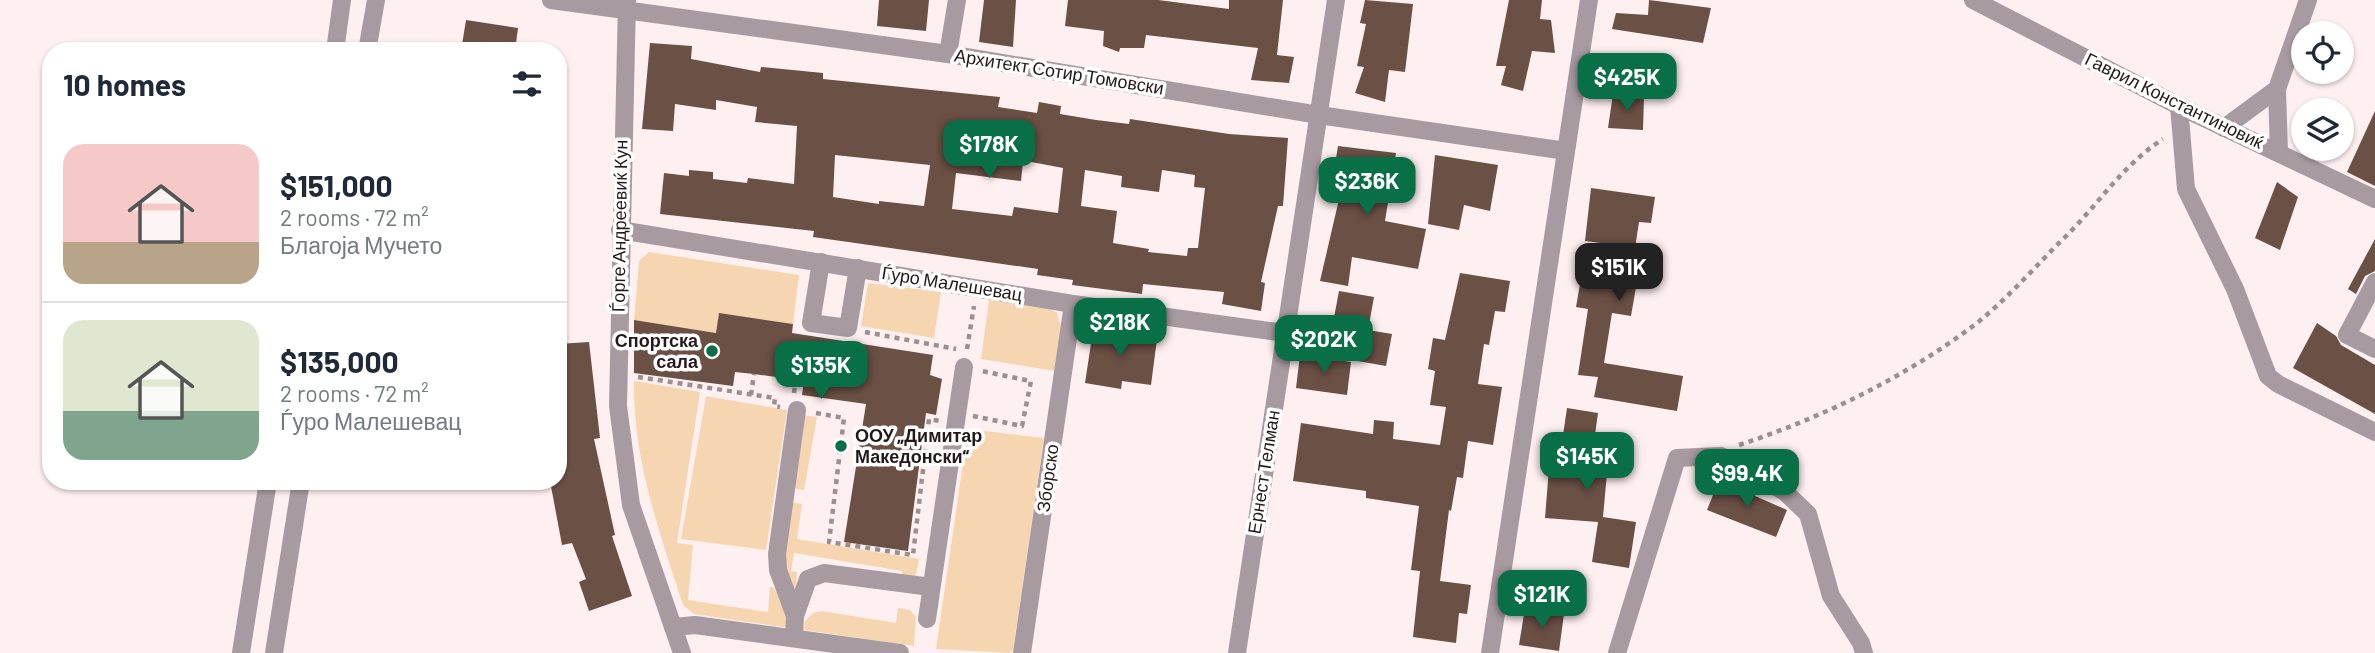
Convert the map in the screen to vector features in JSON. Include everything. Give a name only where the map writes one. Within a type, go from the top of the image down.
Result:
[{"type":"street","points":[[336,42],[342,0]]},
{"type":"street","points":[[369,42],[376,0]]},
{"type":"street","name":"Архитект Сотир Томовски","points":[[551,0],[626,6],[1566,151]]},
{"type":"street","points":[[948,54],[957,0]]},
{"type":"street","name":"Ернест Телман","points":[[1237,653],[1336,0]]},
{"type":"street","points":[[1490,653],[1589,0]]},
{"type":"street","name":"Гаврил Константиновиќ","points":[[1973,0],[2179,106],[2375,199]]},
{"type":"street","points":[[2279,152],[2277,89],[2308,0]]},
{"type":"street","name":"Ѓорге Андреевиќ Кун","points":[[626,6],[618,406],[631,505],[682,653]]},
{"type":"street","points":[[2224,128],[2277,89]]},
{"type":"street","points":[[2179,106],[2186,189],[2235,289],[2268,376],[2277,384],[2375,432]]},
{"type":"street","name":"Ѓуро Малешевац","points":[[620,230],[1073,304],[1286,333]]},
{"type":"street","points":[[821,262],[811,323],[848,328],[858,268]]},
{"type":"street","points":[[2375,282],[2347,335],[2375,349]]},
{"type":"street","name":"Зборско","points":[[1022,653],[1073,304]]},
{"type":"street","points":[[927,620],[966,359]]},
{"type":"street","points":[[796,616],[778,570],[777,554],[797,410]]},
{"type":"street","points":[[1618,653],[1677,458],[1721,456],[1785,492],[1808,514],[1830,596],[1861,643],[1864,653]]},
{"type":"street","points":[[241,653],[267,490]]},
{"type":"street","points":[[274,653],[300,490]]},
{"type":"street","points":[[794,638],[796,616],[808,579],[824,573],[931,587]]},
{"type":"street","points":[[673,627],[695,625],[900,653]]},
{"type":"path","points":[[1738,445],[1845,404],[1916,364],[1978,322],[2073,230],[2134,160],[2181,128]]},
{"type":"path","points":[[966,359],[975,298]]},
{"type":"path","points":[[797,410],[844,418],[829,542],[913,555],[929,419],[957,418],[1022,426],[1031,381],[966,359],[848,328]]},
{"type":"path","points":[[751,394],[754,374]]},
{"type":"path","points":[[631,376],[775,398]]},
{"type":"shaded area","points":[[649,252],[799,275],[793,324],[719,314],[716,333],[634,320],[639,261]]},
{"type":"shaded area","points":[[868,283],[941,292],[934,338],[861,326]]},
{"type":"shaded area","points":[[989,300],[1044,306],[1057,313],[1061,327],[1055,371],[981,359]]},
{"type":"shaded area","points":[[634,381],[700,392],[677,543],[693,545],[688,600],[768,612],[770,587],[773,587],[782,601],[790,628],[694,614],[683,605],[649,495],[638,439]]},
{"type":"shaded area","points":[[706,396],[787,410],[766,550],[681,539]]},
{"type":"shaded area","points":[[802,415],[817,417],[804,490],[790,488]]},
{"type":"shaded area","points":[[968,429],[1044,438],[1013,650],[1010,653],[936,649]]},
{"type":"shaded area","points":[[791,502],[802,504],[797,539],[919,559],[916,575],[901,586],[902,571],[794,553],[791,571],[797,572],[796,597],[786,562]]},
{"type":"shaded area","points":[[898,608],[910,610],[916,617],[914,646],[804,630],[805,621],[813,613],[822,611],[896,623]]},
{"type":"building","points":[[879,0],[929,0],[926,31],[877,26]]},
{"type":"building","points":[[984,0],[1016,0],[1013,47],[979,42]]},
{"type":"building","points":[[1068,0],[1158,0],[1229,9],[1229,0],[1283,0],[1277,55],[1294,57],[1289,83],[1251,80],[1258,48],[1146,35],[1144,48],[1120,48],[1119,52],[1103,46],[1104,31],[1065,26]]},
{"type":"building","points":[[1365,0],[1413,4],[1405,72],[1389,70],[1385,102],[1355,93],[1364,67],[1357,66],[1366,24],[1360,23]]},
{"type":"building","points":[[1509,0],[1542,0],[1540,19],[1551,20],[1555,53],[1532,51],[1523,91],[1501,85],[1506,66],[1496,66]]},
{"type":"building","points":[[1649,0],[1711,8],[1703,43],[1612,29],[1616,13],[1648,15]]},
{"type":"building","points":[[466,20],[518,28],[516,42],[462,42]]},
{"type":"building","points":[[650,43],[692,46],[691,59],[760,72],[761,67],[823,73],[823,79],[1000,97],[998,107],[1037,113],[1039,102],[1061,106],[1060,114],[1096,120],[1129,124],[1130,119],[1229,134],[1288,138],[1283,206],[1278,206],[1261,282],[1265,283],[1261,311],[1222,304],[1224,292],[1143,284],[1142,294],[1072,285],[1073,280],[1037,275],[1038,269],[813,237],[814,231],[660,214],[664,173],[689,176],[689,170],[713,172],[713,179],[747,183],[748,178],[794,184],[797,126],[755,122],[757,107],[716,100],[716,110],[675,104],[673,131],[642,129]],"holes":[[[835,155],[930,165],[924,206],[879,201],[879,204],[833,197]],[[1023,162],[1063,168],[1058,213],[1014,207],[1012,216],[952,209],[956,173],[1021,181]],[[1085,170],[1122,176],[1121,187],[1159,192],[1162,170],[1195,175],[1194,187],[1205,188],[1198,248],[1188,248],[1187,256],[1148,252],[1149,249],[1113,243],[1117,211],[1081,206]]]},
{"type":"building","points":[[1613,94],[1644,97],[1643,130],[1608,128]]},
{"type":"building","points":[[2375,111],[2375,186],[2347,172]]},
{"type":"building","points":[[1338,146],[1396,153],[1385,221],[1426,229],[1418,269],[1352,257],[1348,286],[1320,281],[1340,195],[1330,194]]},
{"type":"building","points":[[1435,155],[1498,165],[1490,211],[1464,205],[1459,230],[1428,224]]},
{"type":"building","points":[[2277,182],[2298,197],[2280,250],[2255,238]]},
{"type":"building","points":[[1591,188],[1655,197],[1651,223],[1639,222],[1632,268],[1639,270],[1631,316],[1612,313],[1604,363],[1683,376],[1677,411],[1594,397],[1598,377],[1578,375],[1588,309],[1576,307],[1581,278],[1610,283],[1616,245],[1585,241]]},
{"type":"building","points":[[2375,239],[2375,271],[2365,276],[2356,294],[2348,289]]},
{"type":"building","points":[[1460,273],[1510,281],[1505,312],[1495,311],[1489,345],[1484,344],[1478,384],[1502,387],[1493,445],[1468,441],[1463,478],[1457,477],[1451,511],[1449,510],[1440,581],[1471,585],[1467,614],[1459,613],[1456,643],[1413,637],[1420,571],[1411,570],[1419,506],[1366,498],[1366,491],[1293,481],[1301,423],[1373,434],[1374,420],[1394,422],[1393,439],[1440,445],[1446,407],[1430,405],[1435,371],[1428,369],[1433,338],[1445,340]]},
{"type":"building","points":[[1339,291],[1374,297],[1368,330],[1392,334],[1386,366],[1352,360],[1358,328],[1333,323]]},
{"type":"building","name":"ООУ „Димитар Македонски“","points":[[719,313],[793,324],[792,333],[933,355],[930,375],[942,379],[936,415],[926,413],[908,551],[844,542],[866,404],[802,395],[804,381],[754,374],[735,372],[733,386],[634,373],[634,320],[716,333]]},
{"type":"building","points":[[2317,323],[2336,336],[2341,345],[2375,365],[2375,414],[2293,368]]},
{"type":"building","points":[[1094,324],[1130,330],[1129,335],[1157,339],[1151,385],[1122,381],[1121,389],[1085,383]]},
{"type":"building","points":[[589,342],[600,438],[594,439],[615,535],[612,536],[632,596],[589,611],[579,582],[586,579],[572,543],[562,545],[552,490],[567,490],[567,343]]},
{"type":"building","points":[[1300,355],[1351,362],[1347,395],[1296,388]]},
{"type":"building","points":[[1567,408],[1598,413],[1590,471],[1607,473],[1603,517],[1636,522],[1629,568],[1592,562],[1598,522],[1545,518],[1549,468],[1558,469]]},
{"type":"building","points":[[1719,480],[1787,510],[1776,537],[1707,510]]},
{"type":"building","points":[[1525,608],[1564,614],[1559,651],[1519,645]]},
{"type":"place","name":"Спортска сала","points":[[712,351]]},
{"type":"place","name":"ООУ „Димитар Македонски“","points":[[841,446]]}]
